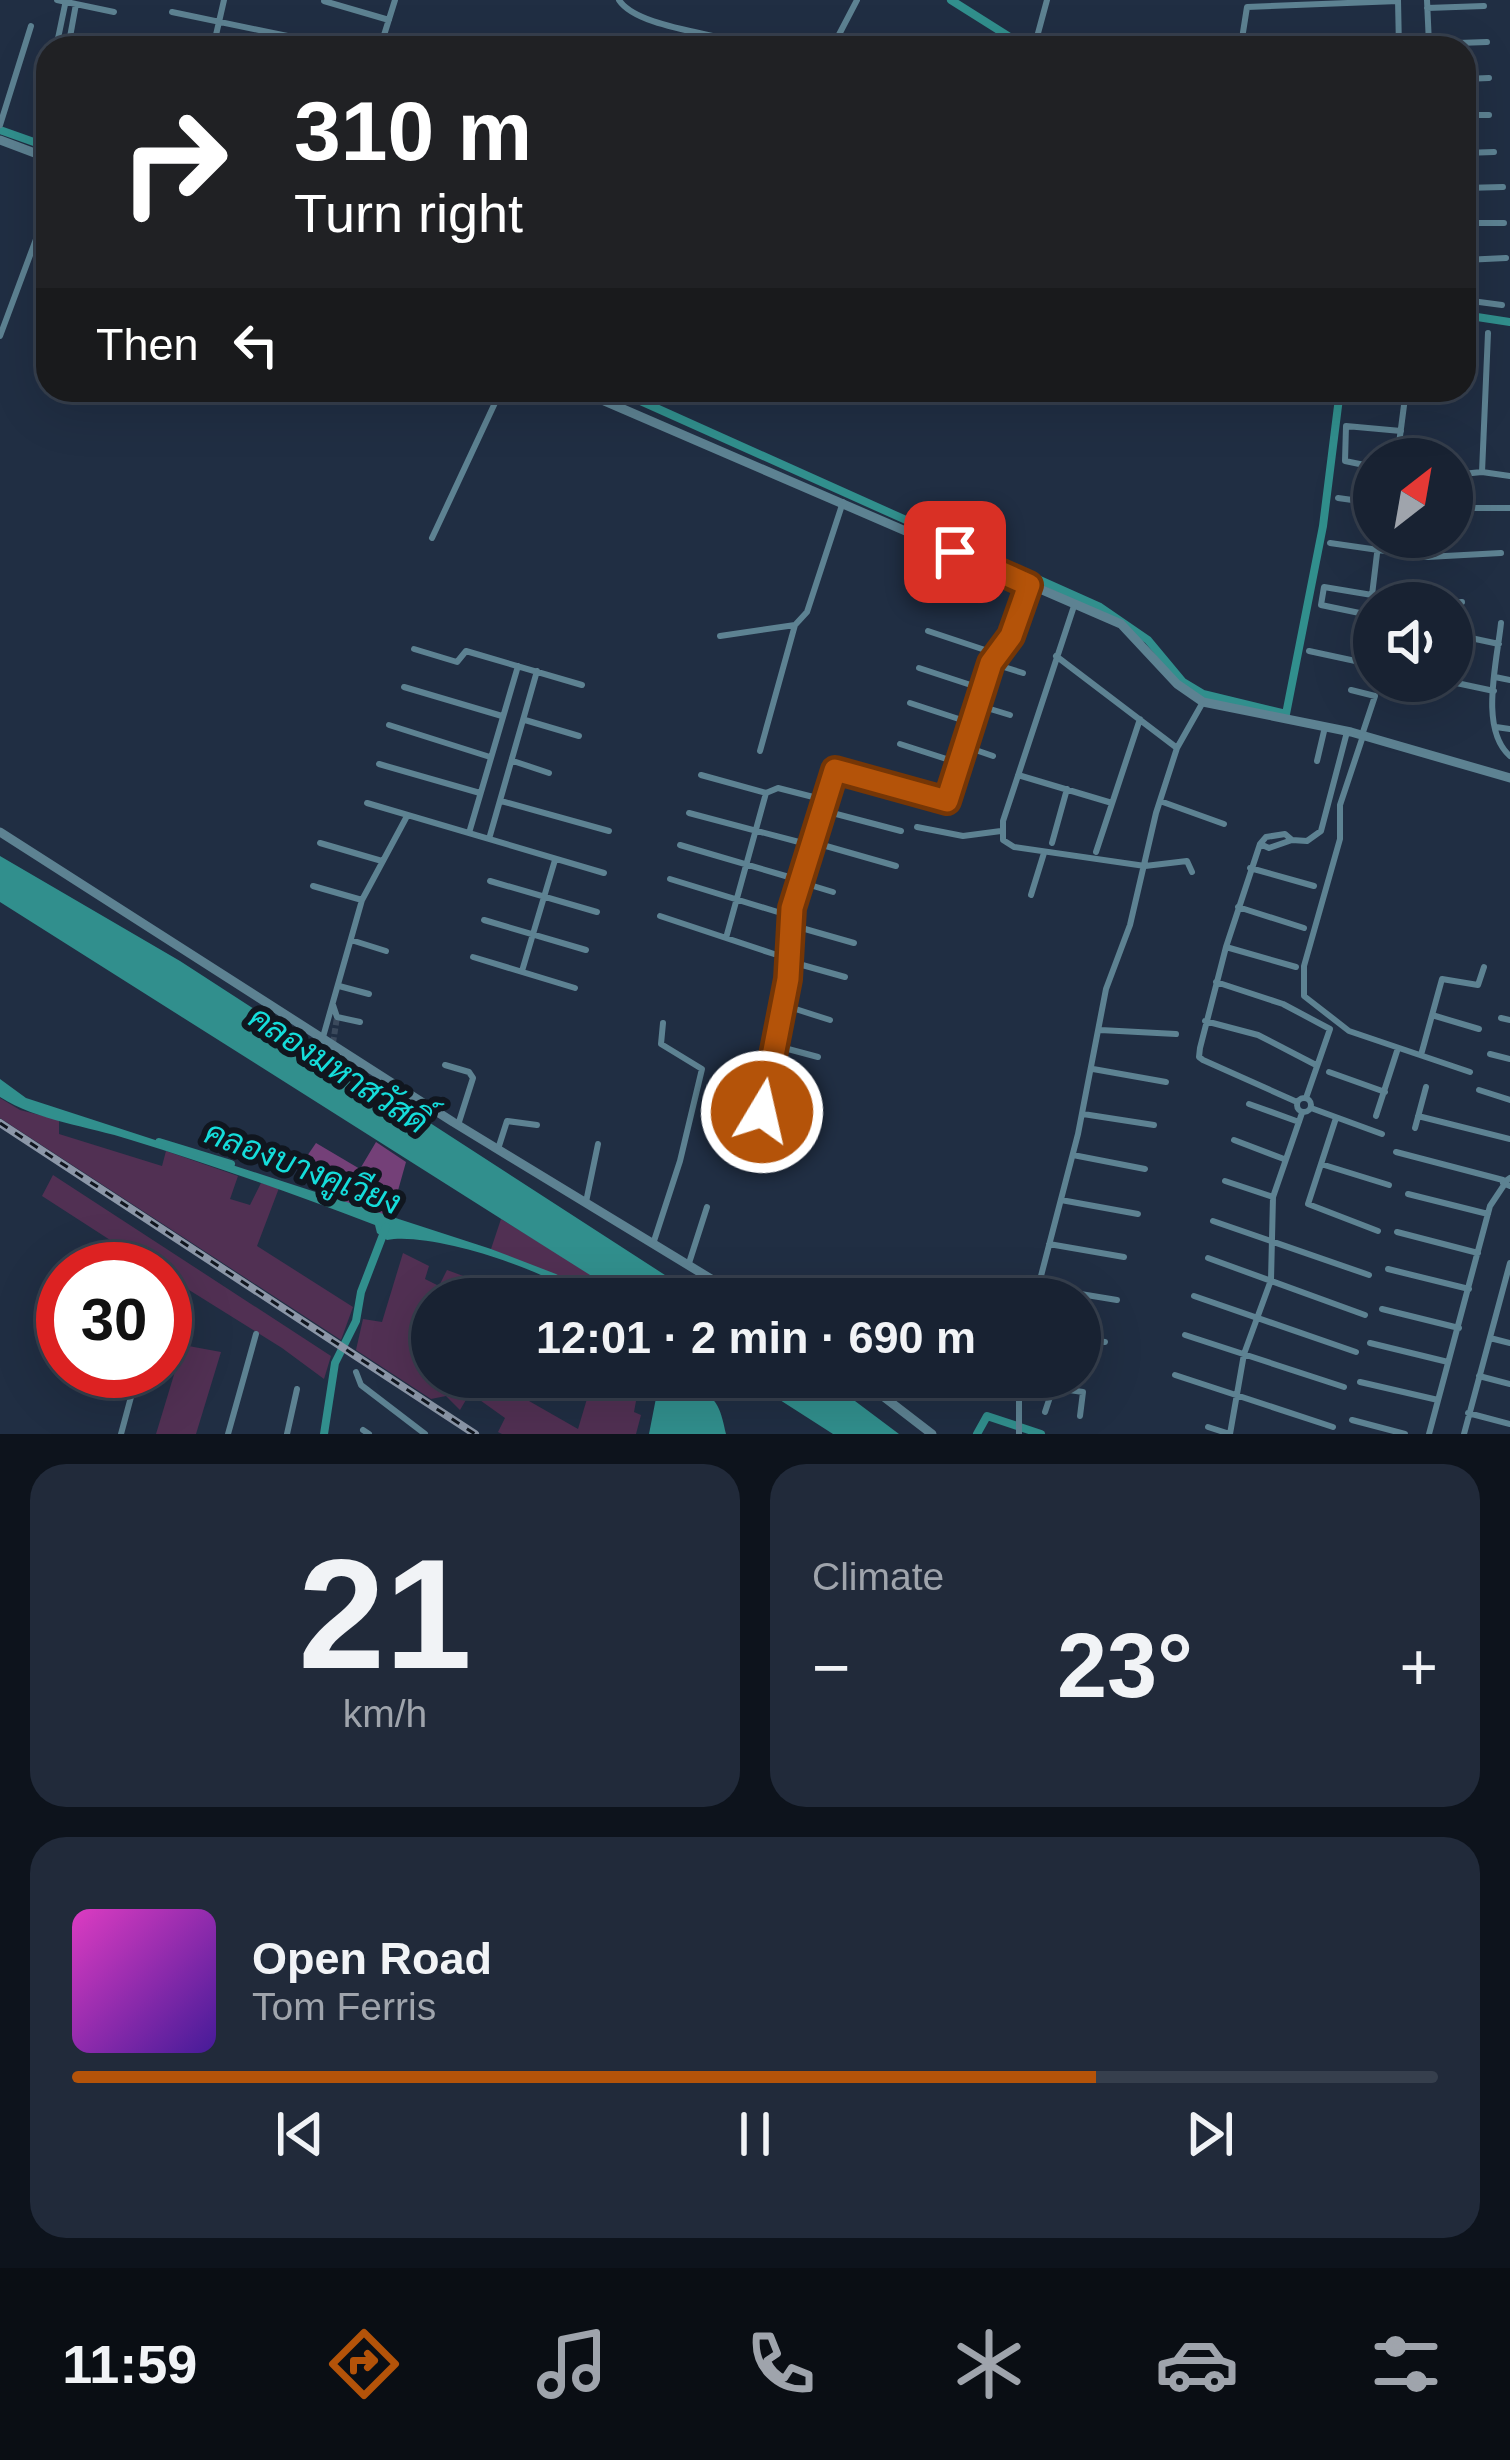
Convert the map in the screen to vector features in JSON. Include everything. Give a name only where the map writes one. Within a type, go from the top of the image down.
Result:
[{"type":"street","points":[[216,36],[224,0]]},
{"type":"street","points":[[384,36],[395,0]]},
{"type":"street","points":[[619,0],[625,9],[649,20],[725,36]]},
{"type":"street","points":[[838,36],[857,0]]},
{"type":"street","points":[[1037,36],[1046,0]]},
{"type":"street","points":[[67,1],[114,12]]},
{"type":"street","points":[[59,36],[67,1]]},
{"type":"street","points":[[67,1],[68,36]]},
{"type":"street","points":[[324,1],[389,20]]},
{"type":"street","points":[[1242,36],[1247,7],[1398,1],[1399,36]]},
{"type":"street","points":[[1429,36],[1427,4],[1484,6]]},
{"type":"street","points":[[172,12],[288,36]]},
{"type":"street","points":[[1,123],[31,26]]},
{"type":"street","points":[[1476,43],[1487,42]]},
{"type":"street","points":[[1476,79],[1489,78]]},
{"type":"street","points":[[1476,115],[1489,115]]},
{"type":"street","points":[[0,140],[36,151]]},
{"type":"street","points":[[1476,153],[1494,152]]},
{"type":"street","points":[[1476,188],[1503,187]]},
{"type":"street","points":[[1476,224],[1504,223]]},
{"type":"street","points":[[0,336],[36,239]]},
{"type":"street","points":[[1476,260],[1506,259]]},
{"type":"street","points":[[1476,302],[1502,305]]},
{"type":"street","points":[[1482,472],[1488,333]]},
{"type":"street","points":[[432,538],[495,402]]},
{"type":"street","points":[[608,402],[1121,624],[1177,684],[1203,701],[1347,732],[1510,778]]},
{"type":"street","points":[[1400,438],[1405,402]]},
{"type":"street","points":[[1353,463],[1345,461],[1346,426],[1401,431]]},
{"type":"street","points":[[1473,473],[1510,476]]},
{"type":"street","points":[[1338,498],[1353,500]]},
{"type":"street","points":[[760,751],[795,625],[808,612],[843,502]]},
{"type":"street","points":[[1473,508],[1510,508]]},
{"type":"street","points":[[1330,543],[1353,546]]},
{"type":"street","points":[[1473,554],[1501,553]]},
{"type":"street","points":[[797,1122],[762,1112],[800,882],[835,770],[947,801],[991,663],[1011,636],[1029,585]]},
{"type":"street","points":[[1353,592],[1324,586],[1321,604],[1353,612]]},
{"type":"street","points":[[1075,602],[1001,831],[1007,845],[1145,866],[1187,861],[1192,872]]},
{"type":"street","points":[[720,637],[795,625]]},
{"type":"street","points":[[1504,629],[1491,720],[1504,753],[1510,756]]},
{"type":"street","points":[[928,631],[997,655]]},
{"type":"street","points":[[1473,638],[1499,644]]},
{"type":"street","points":[[414,649],[457,662],[466,651],[582,686]]},
{"type":"street","points":[[1309,651],[1353,661]]},
{"type":"street","points":[[1056,656],[1178,748]]},
{"type":"street","points":[[991,663],[1023,673]]},
{"type":"street","points":[[469,833],[518,666]]},
{"type":"street","points":[[919,668],[982,688]]},
{"type":"street","points":[[489,839],[537,671]]},
{"type":"street","points":[[1496,677],[1510,680]]},
{"type":"street","points":[[404,687],[502,716]]},
{"type":"street","points":[[1473,687],[1494,691]]},
{"type":"street","points":[[1352,690],[1375,696],[1340,805],[1340,838],[1302,982],[1304,996],[1343,1027],[1470,1072]]},
{"type":"street","points":[[1040,1278],[1083,1114],[1106,989],[1130,926],[1160,801],[1178,748],[1203,701]]},
{"type":"street","points":[[910,703],[971,723]]},
{"type":"street","points":[[977,705],[1010,715]]},
{"type":"street","points":[[523,719],[579,736]]},
{"type":"street","points":[[1096,852],[1140,719]]},
{"type":"street","points":[[389,725],[490,757]]},
{"type":"street","points":[[1317,761],[1325,727]]},
{"type":"street","points":[[1496,727],[1510,729]]},
{"type":"street","points":[[1347,732],[1321,831],[1307,841],[1292,839],[1269,848],[1260,844],[1226,946],[1199,1057],[1306,1110],[1382,1135]]},
{"type":"street","points":[[901,744],[959,763]]},
{"type":"street","points":[[964,746],[993,756]]},
{"type":"street","points":[[512,760],[550,772]]},
{"type":"street","points":[[379,764],[479,793]]},
{"type":"street","points":[[701,775],[766,793],[778,788],[901,831]]},
{"type":"street","points":[[1018,775],[1112,803]]},
{"type":"street","points":[[1052,843],[1067,790]]},
{"type":"street","points":[[726,938],[766,793]]},
{"type":"street","points":[[501,801],[608,831]]},
{"type":"street","points":[[1160,801],[1224,824]]},
{"type":"street","points":[[367,803],[604,874]]},
{"type":"street","points":[[689,813],[799,842]]},
{"type":"street","points":[[322,1037],[362,900],[407,817]]},
{"type":"street","points":[[917,827],[964,836],[1001,831]]},
{"type":"street","points":[[0,832],[458,1125],[712,1278]]},
{"type":"street","points":[[812,842],[896,866]]},
{"type":"street","points":[[320,843],[382,861]]},
{"type":"street","points":[[680,845],[789,877]]},
{"type":"street","points":[[1031,895],[1044,852]]},
{"type":"street","points":[[523,971],[555,860]]},
{"type":"street","points":[[1250,868],[1314,886]]},
{"type":"street","points":[[670,879],[781,913]]},
{"type":"street","points":[[490,881],[597,912]]},
{"type":"street","points":[[800,882],[833,892]]},
{"type":"street","points":[[313,886],[362,900]]},
{"type":"street","points":[[1238,907],[1304,928]]},
{"type":"street","points":[[660,916],[774,954]]},
{"type":"street","points":[[484,920],[586,950]]},
{"type":"street","points":[[791,925],[854,944]]},
{"type":"street","points":[[351,940],[386,951]]},
{"type":"street","points":[[1226,946],[1296,968]]},
{"type":"street","points":[[473,957],[575,988]]},
{"type":"street","points":[[788,961],[845,976]]},
{"type":"street","points":[[1421,1055],[1442,979],[1478,985],[1484,967]]},
{"type":"street","points":[[1208,1427],[1230,1434],[1244,1354],[1271,1280],[1273,1197],[1330,1029],[1283,1004],[1216,982]]},
{"type":"street","points":[[339,986],[368,994]]},
{"type":"street","points":[[780,1004],[830,1020]]},
{"type":"street","points":[[333,1005],[337,1017],[360,1022]]},
{"type":"street","points":[[1432,1016],[1479,1029]]},
{"type":"street","points":[[1205,1022],[1258,1035],[1316,1065]]},
{"type":"street","points":[[654,1241],[702,1069],[661,1044],[663,1023]]},
{"type":"street","points":[[1100,1030],[1176,1034]]},
{"type":"street","points":[[773,1045],[818,1057]]},
{"type":"street","points":[[1376,1116],[1398,1048]]},
{"type":"street","points":[[1490,1054],[1510,1059]]},
{"type":"street","points":[[445,1065],[469,1072],[473,1078],[458,1125]]},
{"type":"street","points":[[1093,1069],[1166,1082]]},
{"type":"street","points":[[1329,1072],[1384,1092]]},
{"type":"street","points":[[767,1079],[807,1090]]},
{"type":"street","points":[[1415,1128],[1426,1088]]},
{"type":"street","points":[[1478,1090],[1510,1100]]},
{"type":"street","points":[[1297,1102],[1306,1098]]},
{"type":"street","points":[[1249,1104],[1299,1122]]},
{"type":"street","points":[[1083,1114],[1154,1125]]},
{"type":"street","points":[[1418,1116],[1510,1139]]},
{"type":"street","points":[[1336,1118],[1308,1204],[1378,1231]]},
{"type":"street","points":[[498,1149],[507,1121],[537,1124]]},
{"type":"street","points":[[1234,1140],[1285,1159]]},
{"type":"street","points":[[586,1202],[598,1144]]},
{"type":"street","points":[[1396,1152],[1508,1182],[1488,1214],[1429,1434]]},
{"type":"street","points":[[1073,1155],[1144,1169]]},
{"type":"street","points":[[1321,1164],[1388,1185]]},
{"type":"street","points":[[1225,1180],[1273,1197]]},
{"type":"street","points":[[1408,1194],[1488,1214]]},
{"type":"street","points":[[1061,1200],[1138,1214]]},
{"type":"street","points":[[689,1263],[707,1207]]},
{"type":"street","points":[[1213,1221],[1369,1275]]},
{"type":"street","points":[[1397,1232],[1478,1253]]},
{"type":"street","points":[[1049,1244],[1124,1257]]},
{"type":"street","points":[[1208,1258],[1365,1315]]},
{"type":"street","points":[[1464,1434],[1510,1263]]},
{"type":"street","points":[[1388,1269],[1469,1289]]},
{"type":"street","points":[[1101,1297],[1117,1300]]},
{"type":"street","points":[[1194,1297],[1356,1352]]},
{"type":"street","points":[[1500,1299],[1510,1302]]},
{"type":"street","points":[[1382,1309],[1459,1328]]},
{"type":"street","points":[[228,1434],[256,1334]]},
{"type":"street","points":[[1185,1335],[1344,1387]]},
{"type":"street","points":[[1490,1338],[1510,1343]]},
{"type":"street","points":[[1101,1342],[1105,1342]]},
{"type":"street","points":[[1370,1342],[1449,1362]]},
{"type":"street","points":[[356,1372],[361,1384],[425,1434]]},
{"type":"street","points":[[1174,1375],[1333,1427]]},
{"type":"street","points":[[1479,1376],[1510,1384]]},
{"type":"street","points":[[1360,1382],[1438,1400]]},
{"type":"street","points":[[287,1434],[297,1389]]},
{"type":"street","points":[[121,1434],[131,1398]]},
{"type":"street","points":[[886,1398],[932,1434]]},
{"type":"street","points":[[1019,1434],[1021,1398]]},
{"type":"street","points":[[1045,1412],[1050,1398]]},
{"type":"street","points":[[1080,1416],[1083,1398]]},
{"type":"street","points":[[1468,1413],[1510,1424]]},
{"type":"street","points":[[1352,1420],[1405,1434]]},
{"type":"shaded area","points":[[0,1098],[20,1110],[59,1120],[59,1134],[162,1166],[166,1151],[238,1176],[230,1199],[250,1205],[261,1183],[279,1188],[257,1246],[353,1307],[341,1340],[192,1242],[0,1118]]},
{"type":"shaded area","points":[[376,1142],[406,1162],[390,1219],[328,1196],[331,1181],[305,1159],[316,1143],[360,1169]]},
{"type":"shaded area","points":[[53,1175],[156,1242],[113,1242],[42,1196]]},
{"type":"shaded area","points":[[501,1219],[597,1278],[554,1278],[491,1249]]},
{"type":"shaded area","points":[[403,1253],[429,1266],[425,1278],[411,1278],[411,1386],[356,1350],[363,1319],[382,1322]]},
{"type":"shaded area","points":[[192,1266],[331,1356],[324,1379],[192,1292]]},
{"type":"shaded area","points":[[447,1270],[469,1278],[443,1278]]},
{"type":"shaded area","points":[[192,1347],[221,1352],[196,1434],[156,1434],[167,1398],[192,1398]]},
{"type":"shaded area","points":[[448,1398],[467,1398],[460,1410]]},
{"type":"shaded area","points":[[477,1398],[524,1398],[578,1429],[587,1398],[630,1398],[636,1401],[634,1412],[641,1415],[636,1434],[502,1434],[498,1432],[505,1418]]},
{"type":"water","name":"คลองมหาสวัสดิ์","points":[[0,856],[180,961],[670,1278],[595,1278],[0,902]]},
{"type":"water","points":[[0,1079],[26,1098],[491,1249],[563,1278],[546,1278],[491,1256],[423,1240],[387,1240],[375,1225],[284,1191],[30,1112],[0,1097]]},
{"type":"water","points":[[656,1398],[711,1398],[720,1410],[726,1434],[649,1434]]},
{"type":"water","points":[[777,1398],[851,1398],[899,1434],[833,1434]]},
{"type":"waterway","points":[[951,0],[1008,36]]},
{"type":"waterway","points":[[0,130],[36,143]]},
{"type":"waterway","points":[[1476,317],[1510,322]]},
{"type":"waterway","points":[[643,402],[1100,607],[1148,640],[1183,682],[1203,694],[1286,714],[1323,526],[1338,402]]},
{"type":"waterway","name":"คลองบางคูเวียง","points":[[159,1142],[231,1164]]},
{"type":"waterway","points":[[324,1434],[335,1363],[356,1321],[361,1292],[386,1227]]},
{"type":"waterway","points":[[977,1434],[987,1416],[1041,1434]]},
{"type":"tunnel","points":[[333,1043],[337,1017]]},
{"type":"railway","points":[[0,1123],[475,1434]]},
{"type":"route","points":[[762,1112],[788,979],[792,908],[835,770],[947,801],[991,663],[1011,636],[1029,585],[955,552]]}]
